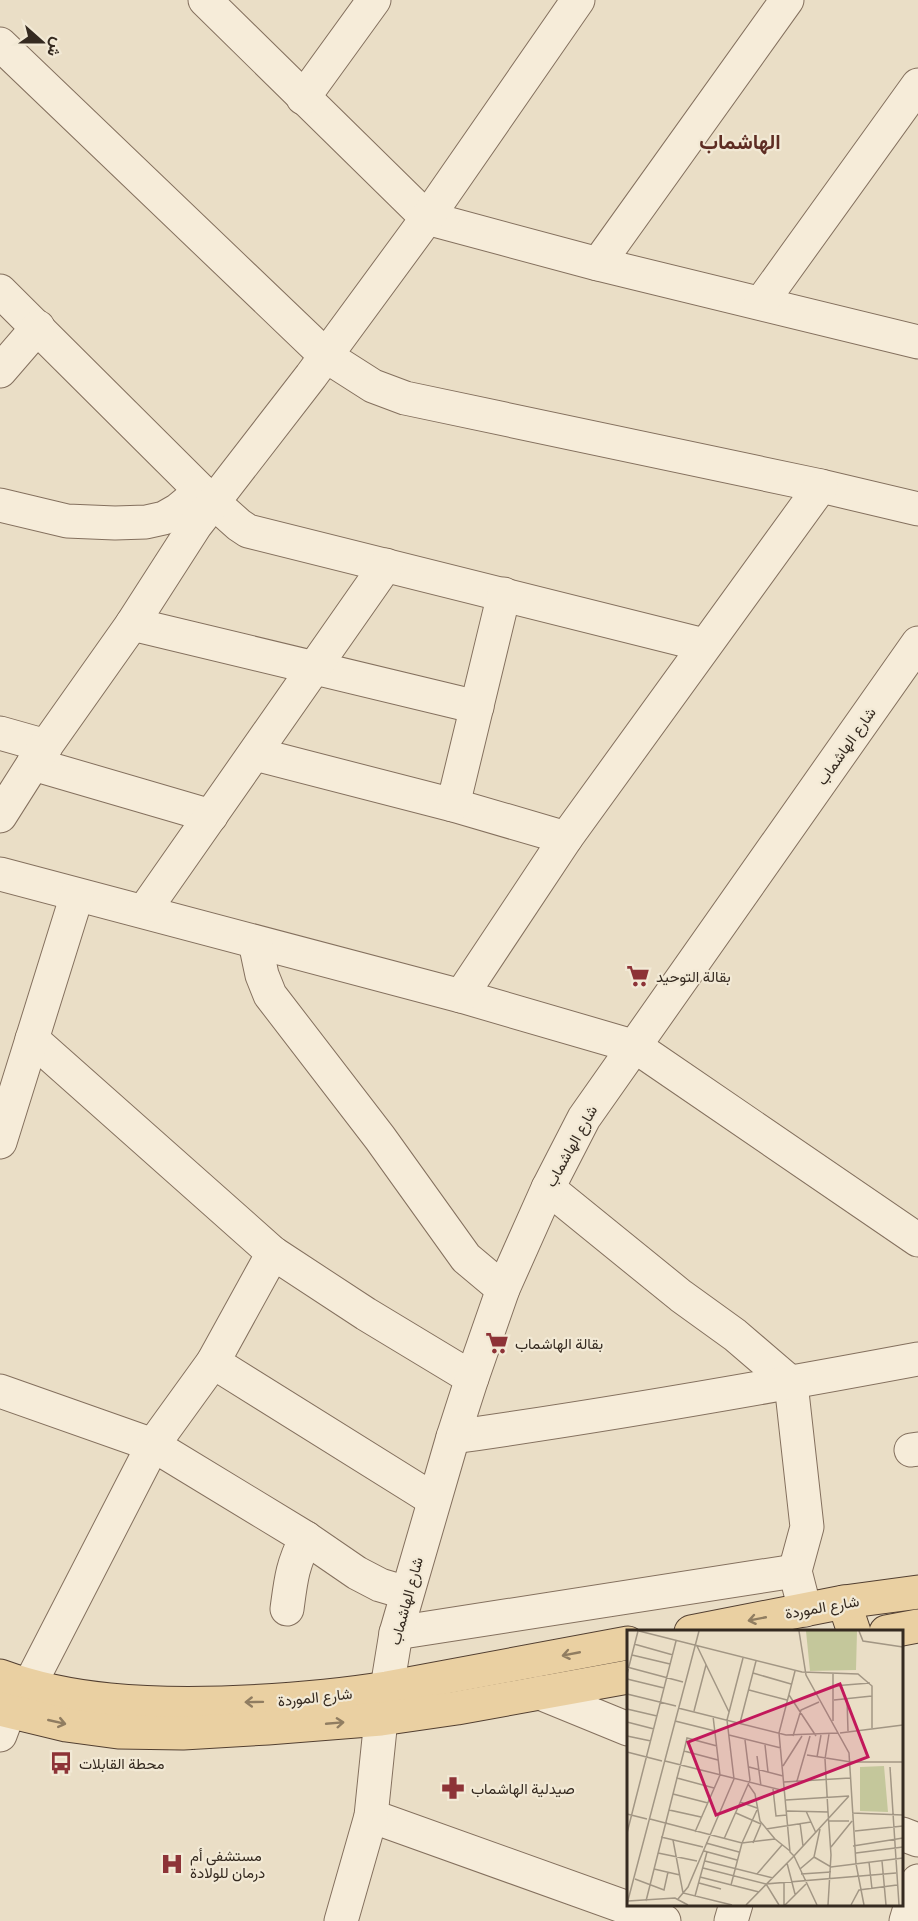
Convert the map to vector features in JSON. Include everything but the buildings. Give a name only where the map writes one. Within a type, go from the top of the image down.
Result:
[{"type":"main road","name":"شارع الموردة","points":[[701,1630],[805,1610],[849,1617],[918,1592]]},
{"type":"main road","points":[[897,1630],[918,1626]]},
{"type":"main road","name":"شارع الموردة","points":[[8,1703],[66,1725],[118,1732],[183,1733],[268,1728],[384,1703],[627,1643]]},
{"type":"main road","name":"شارع الموردة","points":[[384,1703],[457,1708],[627,1677]]},
{"type":"street","points":[[205,0],[428,218],[598,264],[918,342]]},
{"type":"street","points":[[303,98],[374,0]]},
{"type":"street","points":[[0,816],[132,624],[195,526],[206,497],[326,356],[428,218],[578,0]]},
{"type":"street","points":[[598,264],[788,0]]},
{"type":"street","points":[[0,44],[326,356],[373,386],[405,398],[821,486],[918,509]]},
{"type":"street","points":[[761,303],[918,85]]},
{"type":"street","points":[[0,291],[206,497],[248,531],[705,645]]},
{"type":"street","points":[[0,371],[38,327]]},
{"type":"street","points":[[461,996],[566,838],[821,486]]},
{"type":"street","points":[[0,505],[67,520],[146,522],[164,518],[206,497]]},
{"type":"street","points":[[144,911],[386,565]]},
{"type":"street","points":[[453,805],[504,594]]},
{"type":"street","points":[[132,624],[477,707]]},
{"type":"street","name":"شارع الهاشماب","points":[[341,1921],[371,1816],[384,1703],[396,1633],[407,1593],[453,1437],[503,1288],[548,1188],[584,1118],[914,658]]},
{"type":"street","points":[[0,733],[40,755],[211,816]]},
{"type":"street","points":[[255,754],[453,805],[566,838]]},
{"type":"street","points":[[0,874],[461,996],[636,1047],[918,1240]]},
{"type":"street","points":[[0,1142],[77,895]]},
{"type":"street","points":[[255,942],[262,975],[270,995],[380,1138],[466,1258],[503,1288]]},
{"type":"street","points":[[32,1039],[273,1253],[366,1314],[472,1378]]},
{"type":"street","points":[[548,1188],[681,1296],[735,1335],[791,1383],[807,1527],[795,1571],[805,1610]]},
{"type":"street","points":[[8,1703],[153,1445],[213,1362],[273,1253]]},
{"type":"street","points":[[453,1437],[565,1421],[918,1359]]},
{"type":"street","points":[[213,1362],[434,1500]]},
{"type":"street","points":[[0,1391],[153,1445],[306,1538],[357,1574],[380,1585],[407,1593]]},
{"type":"street","points":[[287,1609],[291,1574],[306,1538]]},
{"type":"street","points":[[396,1633],[795,1571]]},
{"type":"street","points":[[540,1693],[627,1729]]},
{"type":"street","points":[[371,1816],[664,1921]]},
{"type":"street","points":[[903,1834],[918,1840]]},
{"type":"street","points":[[906,1921],[918,1881]]},
{"type":"street","points":[[731,1921],[736,1906]]},
{"type":"place","name":"بقالة التوحيد","points":[[638,976]]},
{"type":"place","name":"بقالة الهاشماب","points":[[497,1343]]},
{"type":"place","name":"محطة القابلات","points":[[61,1763]]},
{"type":"place","name":"صيدلية الهاشماب","points":[[453,1788]]},
{"type":"place","name":"مستشفى أم درمان للولادة","points":[[172,1864]]},
{"type":"district","name":"الهاشماب","points":[[740,141]]}]
